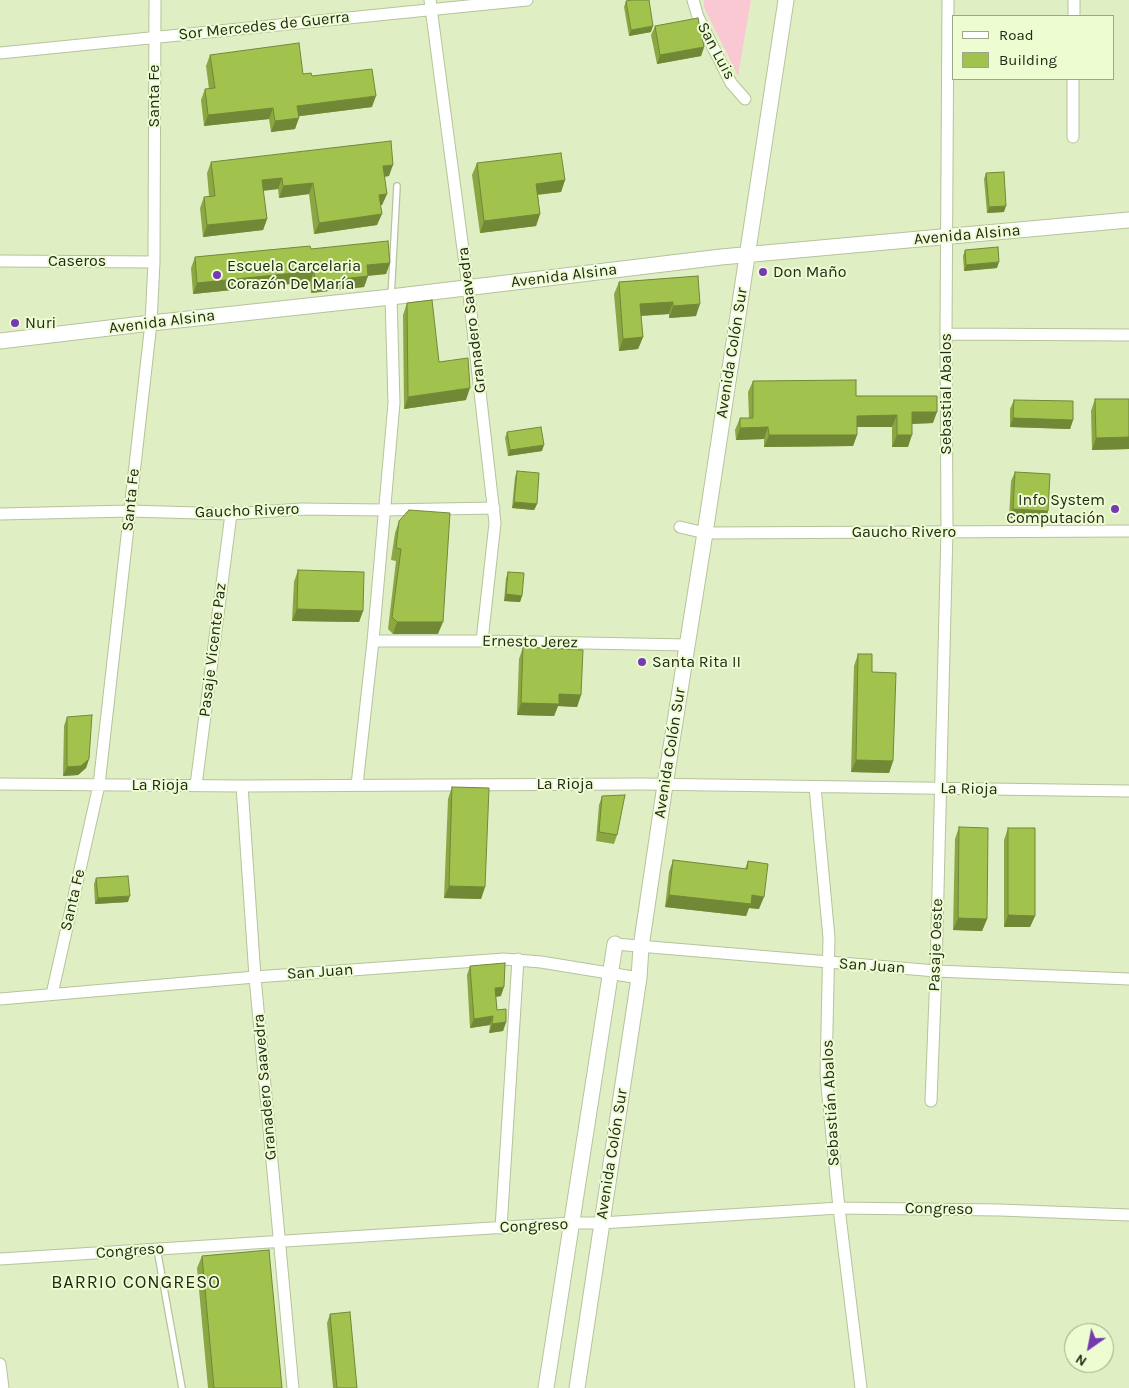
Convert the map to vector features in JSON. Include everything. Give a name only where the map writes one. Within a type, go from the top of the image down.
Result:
[{"type":"main road","name":"Avenida Colón Sur","points":[[577,1388],[665,785],[786,0]]},
{"type":"main road","name":"Avenida Alsina","points":[[0,341],[746,255],[1129,220]]},
{"type":"main road","name":"Avenida Colón Sur","points":[[546,1388],[615,944]]},
{"type":"street","name":"Santa Fe","points":[[52,994],[99,785],[151,323],[154,262],[155,0]]},
{"type":"street","name":"Sor Mercedes de Guerra","points":[[0,53],[430,5],[527,0]]},
{"type":"street","name":"San Luis","points":[[693,0],[698,17],[731,83],[745,100]]},
{"type":"street","name":"Sebastial Abalos","points":[[941,788],[947,532],[948,0]]},
{"type":"street","points":[[1074,0],[1074,15]]},
{"type":"street","name":"Granadero Saavedra","points":[[430,5],[468,287],[494,508],[494,537],[482,641]]},
{"type":"street","points":[[1073,80],[1073,137]]},
{"type":"street","name":"Caseros","points":[[0,261],[154,262]]},
{"type":"street","points":[[358,785],[394,403],[391,297]]},
{"type":"street","points":[[946,334],[1129,335]]},
{"type":"street","name":"Gaucho Rivero","points":[[0,514],[130,511],[231,514],[301,509],[494,508]]},
{"type":"street","name":"Pasaje Vicente Paz","points":[[196,785],[231,514]]},
{"type":"street","name":"Gaucho Rivero","points":[[680,527],[705,533],[1129,531]]},
{"type":"street","name":"Ernesto Jerez","points":[[373,641],[687,645]]},
{"type":"street","name":"La Rioja","points":[[0,784],[242,786],[632,784],[1129,791]]},
{"type":"street","name":"Granadero Saavedra","points":[[242,786],[255,977],[294,1388]]},
{"type":"street","name":"Sebastián Abalos","points":[[815,787],[829,938],[826,1074],[839,1208],[861,1388]]},
{"type":"street","name":"Pasaje Oeste","points":[[931,1101],[941,788]]},
{"type":"street","name":"San Juan","points":[[615,944],[936,970],[1129,979]]},
{"type":"street","name":"San Juan","points":[[0,999],[504,958],[638,978]]},
{"type":"street","points":[[501,1228],[518,960]]},
{"type":"street","name":"Congreso","points":[[0,1259],[839,1208],[1000,1210],[1129,1215]]},
{"type":"street","points":[[0,1364],[3,1388]]},
{"type":"lane","points":[[391,297],[397,186]]},
{"type":"lane","points":[[157,1249],[182,1388]]},
{"type":"shaded area","points":[[704,0],[751,0],[738,76],[704,7]]},
{"type":"building","points":[[649,0],[653,26],[631,30],[626,1]]},
{"type":"building","points":[[698,18],[704,47],[660,55],[655,26]]},
{"type":"building","points":[[299,43],[303,74],[311,73],[312,76],[372,69],[376,96],[297,106],[299,118],[275,121],[273,108],[208,115],[205,89],[215,88],[210,55]]},
{"type":"building","points":[[391,141],[393,165],[383,166],[387,194],[379,195],[382,214],[319,223],[313,183],[283,186],[282,178],[262,180],[267,219],[207,225],[204,197],[215,196],[211,162]]},
{"type":"building","points":[[561,153],[565,180],[536,184],[540,214],[484,221],[477,163]]},
{"type":"building","points":[[1004,172],[1006,206],[989,207],[986,173]]},
{"type":"building","points":[[388,241],[390,263],[367,265],[368,276],[315,282],[314,271],[197,283],[195,257],[310,246],[311,249]]},
{"type":"building","points":[[998,247],[999,262],[966,265],[965,250]]},
{"type":"building","points":[[698,276],[700,304],[673,306],[673,302],[640,304],[643,337],[623,339],[619,282]]},
{"type":"building","points":[[432,300],[439,362],[468,358],[470,388],[408,397],[407,303]]},
{"type":"building","points":[[856,380],[856,396],[937,396],[937,412],[912,412],[912,435],[897,435],[897,415],[857,416],[857,435],[769,435],[768,427],[740,428],[740,418],[753,418],[753,381]]},
{"type":"building","points":[[1095,399],[1129,399],[1129,437],[1096,438]]},
{"type":"building","points":[[1014,400],[1073,401],[1073,420],[1013,418]]},
{"type":"building","points":[[541,427],[544,445],[510,450],[507,432]]},
{"type":"building","points":[[517,471],[539,473],[537,504],[514,502]]},
{"type":"building","points":[[1015,472],[1050,474],[1048,511],[1013,509]]},
{"type":"building","points":[[409,510],[450,513],[443,622],[397,622],[392,617],[401,549],[396,548],[399,521]]},
{"type":"building","points":[[298,570],[364,572],[363,611],[297,609]]},
{"type":"building","points":[[508,572],[524,573],[522,596],[506,594]]},
{"type":"building","points":[[523,647],[583,650],[581,695],[559,694],[559,704],[521,703]]},
{"type":"building","points":[[858,654],[872,654],[872,672],[896,673],[893,761],[856,760]]},
{"type":"building","points":[[92,715],[89,759],[81,766],[67,767],[67,717]]},
{"type":"building","points":[[452,787],[489,788],[485,887],[449,886]]},
{"type":"building","points":[[625,795],[617,835],[599,832],[602,796]]},
{"type":"building","points":[[959,827],[988,828],[987,919],[958,918]]},
{"type":"building","points":[[1008,828],[1035,828],[1035,916],[1008,915]]},
{"type":"building","points":[[673,860],[747,869],[748,861],[768,864],[764,897],[752,895],[751,904],[669,895]]},
{"type":"building","points":[[128,876],[130,896],[98,898],[96,878]]},
{"type":"building","points":[[505,963],[504,987],[495,988],[497,1010],[506,1009],[506,1022],[492,1024],[493,1016],[474,1019],[470,966]]},
{"type":"building","points":[[269,1250],[282,1388],[214,1388],[202,1256]]},
{"type":"building","points":[[350,1312],[357,1388],[337,1388],[330,1314]]},
{"type":"place","name":"Don Maño","points":[[763,272]]},
{"type":"place","name":"Escuela Carcelaria Corazón De María","points":[[217,275]]},
{"type":"place","name":"Nuri","points":[[15,323]]},
{"type":"place","name":"Info System Computación","points":[[1115,509]]},
{"type":"place","name":"Santa Rita II","points":[[642,662]]},
{"type":"district","name":"BARRIO CONGRESO","points":[[136,1283]]}]
